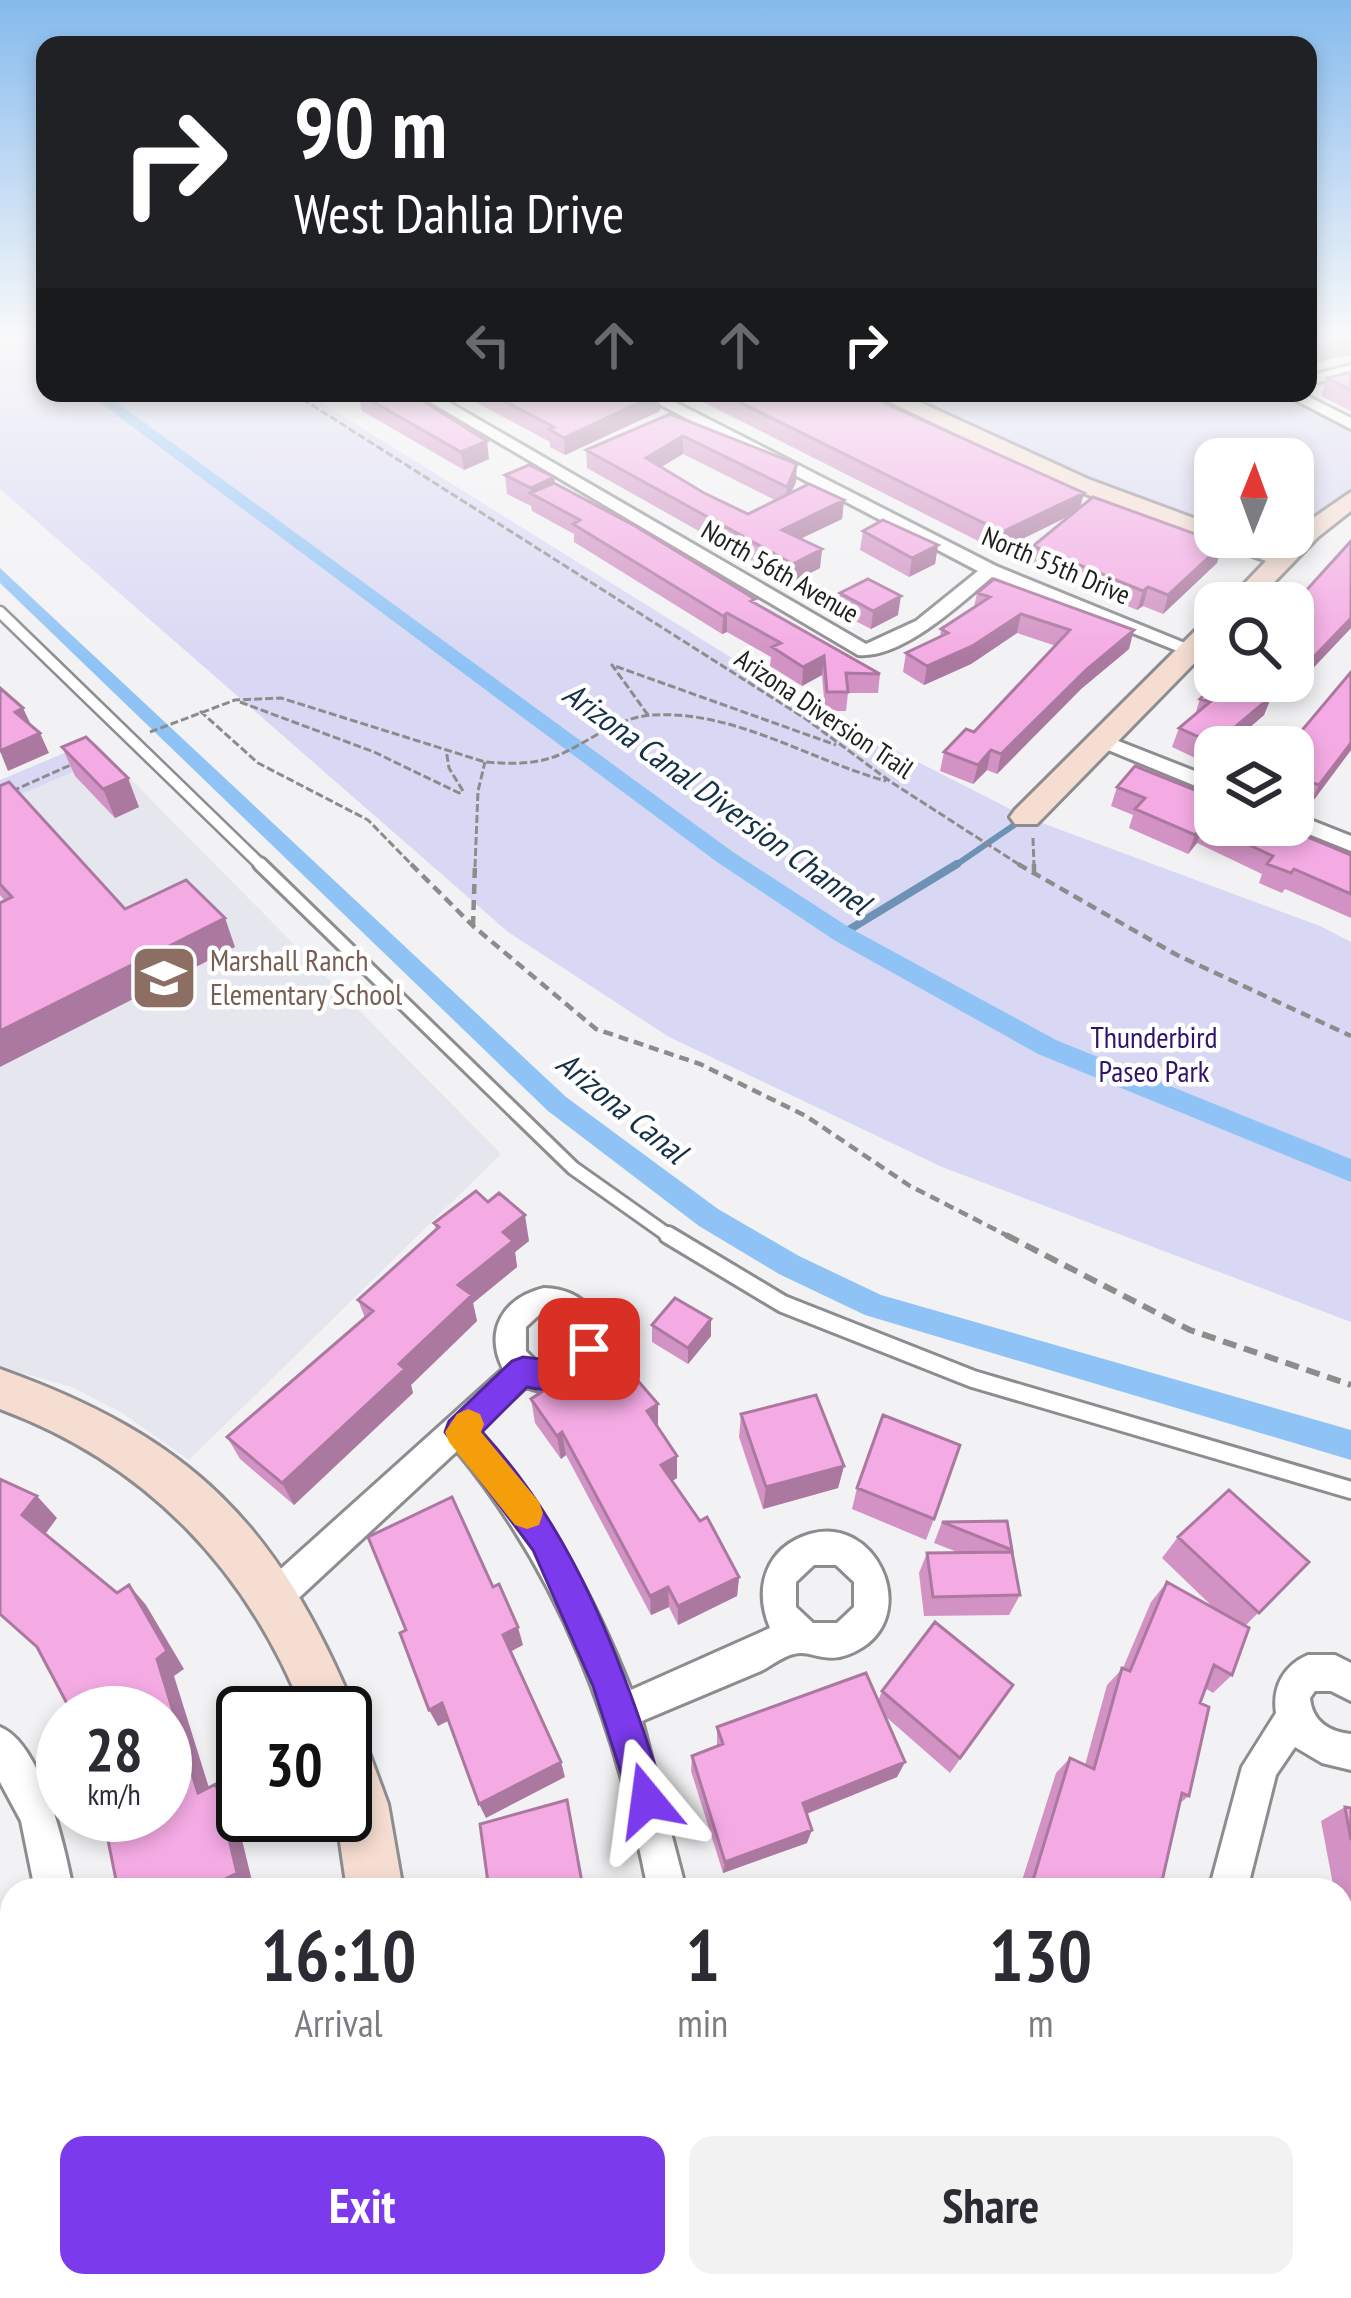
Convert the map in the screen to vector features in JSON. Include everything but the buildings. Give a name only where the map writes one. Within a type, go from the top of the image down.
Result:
[{"type":"street","name":"North 56th Avenue","points":[[511,445],[866,651],[923,625],[990,570]]},
{"type":"street","name":"North 55th Drive","points":[[747,445],[990,570],[1192,650]]},
{"type":"street","points":[[996,445],[1080,484],[1194,527]]},
{"type":"street","points":[[555,471],[577,461]]},
{"type":"street","points":[[1314,532],[1351,499]]},
{"type":"street","points":[[1260,582],[1284,558]]},
{"type":"street","points":[[1029,814],[1192,650]]},
{"type":"street","points":[[1102,741],[1194,779]]},
{"type":"street","points":[[1314,826],[1348,837]]},
{"type":"street","points":[[277,1595],[523,1371]]},
{"type":"street","points":[[0,1389],[86,1420],[130,1447],[197,1502],[277,1595],[320,1686]]},
{"type":"street","points":[[460,1432],[496,1470],[545,1539],[621,1712],[665,1878]]},
{"type":"street","points":[[621,1712],[768,1651],[797,1631]]},
{"type":"street","points":[[1351,1683],[1335,1673],[1308,1673],[1292,1690],[1294,1718],[1315,1743],[1328,1750],[1351,1751]]},
{"type":"street","points":[[1231,1878],[1260,1767],[1294,1718]]},
{"type":"street","points":[[0,1745],[39,1816],[52,1878]]},
{"type":"street","points":[[367,1842],[373,1878]]},
{"type":"lane","points":[[0,612],[573,1168],[704,1262],[783,1304],[973,1379],[1351,1490]]},
{"type":"path","name":"Arizona Diversion Trail","points":[[374,445],[847,748],[891,782],[1034,874],[1177,955],[1351,1036]]},
{"type":"path","points":[[648,715],[612,665],[847,748]]},
{"type":"path","points":[[0,796],[181,718],[260,696],[301,702],[485,762],[529,764],[571,751],[613,726],[648,715],[701,718],[891,782]]},
{"type":"path","points":[[235,700],[346,740],[459,793],[463,791],[449,768],[446,749]]},
{"type":"path","points":[[200,711],[258,763],[368,820],[473,926],[596,1029],[700,1064],[806,1116],[910,1186],[1190,1330],[1351,1385]]},
{"type":"path","points":[[473,926],[479,861],[477,784],[485,762]]},
{"type":"path","points":[[1029,814],[1034,874]]},
{"type":"shaded area","name":"Marshall Ranch Elementary School","points":[[109,757],[501,1154],[189,1460],[122,1413],[72,1387],[0,1367],[0,803]]},
{"type":"green space","name":"Thunderbird Paseo Park","points":[[0,445],[390,445],[812,708],[1026,817],[1320,926],[1351,942],[1351,1322],[942,1167],[669,1037],[508,932],[0,489]]},
{"type":"green space","points":[[1005,445],[1194,445],[1194,526]]},
{"type":"green space","points":[[1314,445],[1351,445],[1351,499],[1314,532]]},
{"type":"green space","points":[[93,741],[109,757],[0,803],[0,780]]},
{"type":"waterway","name":"Arizona Canal Diversion Channel","points":[[165,445],[725,857],[842,934],[1047,1047],[1351,1171]]},
{"type":"waterway","name":"Arizona Canal","points":[[0,573],[557,1104],[708,1217],[789,1265],[875,1306],[1351,1445]]},
{"type":"waterway","points":[[953,867],[1023,819]]},
{"type":"waterway","points":[[842,934],[957,864]]},
{"type":"slow traffic","points":[[468,1424],[460,1432],[527,1513]]},
{"type":"place","name":"Marshall Ranch Elementary School","points":[[164,978]]},
{"type":"route","points":[[589,1349],[561,1375],[535,1376],[523,1371],[460,1432],[496,1470],[545,1539],[610,1683],[647,1800]]}]
